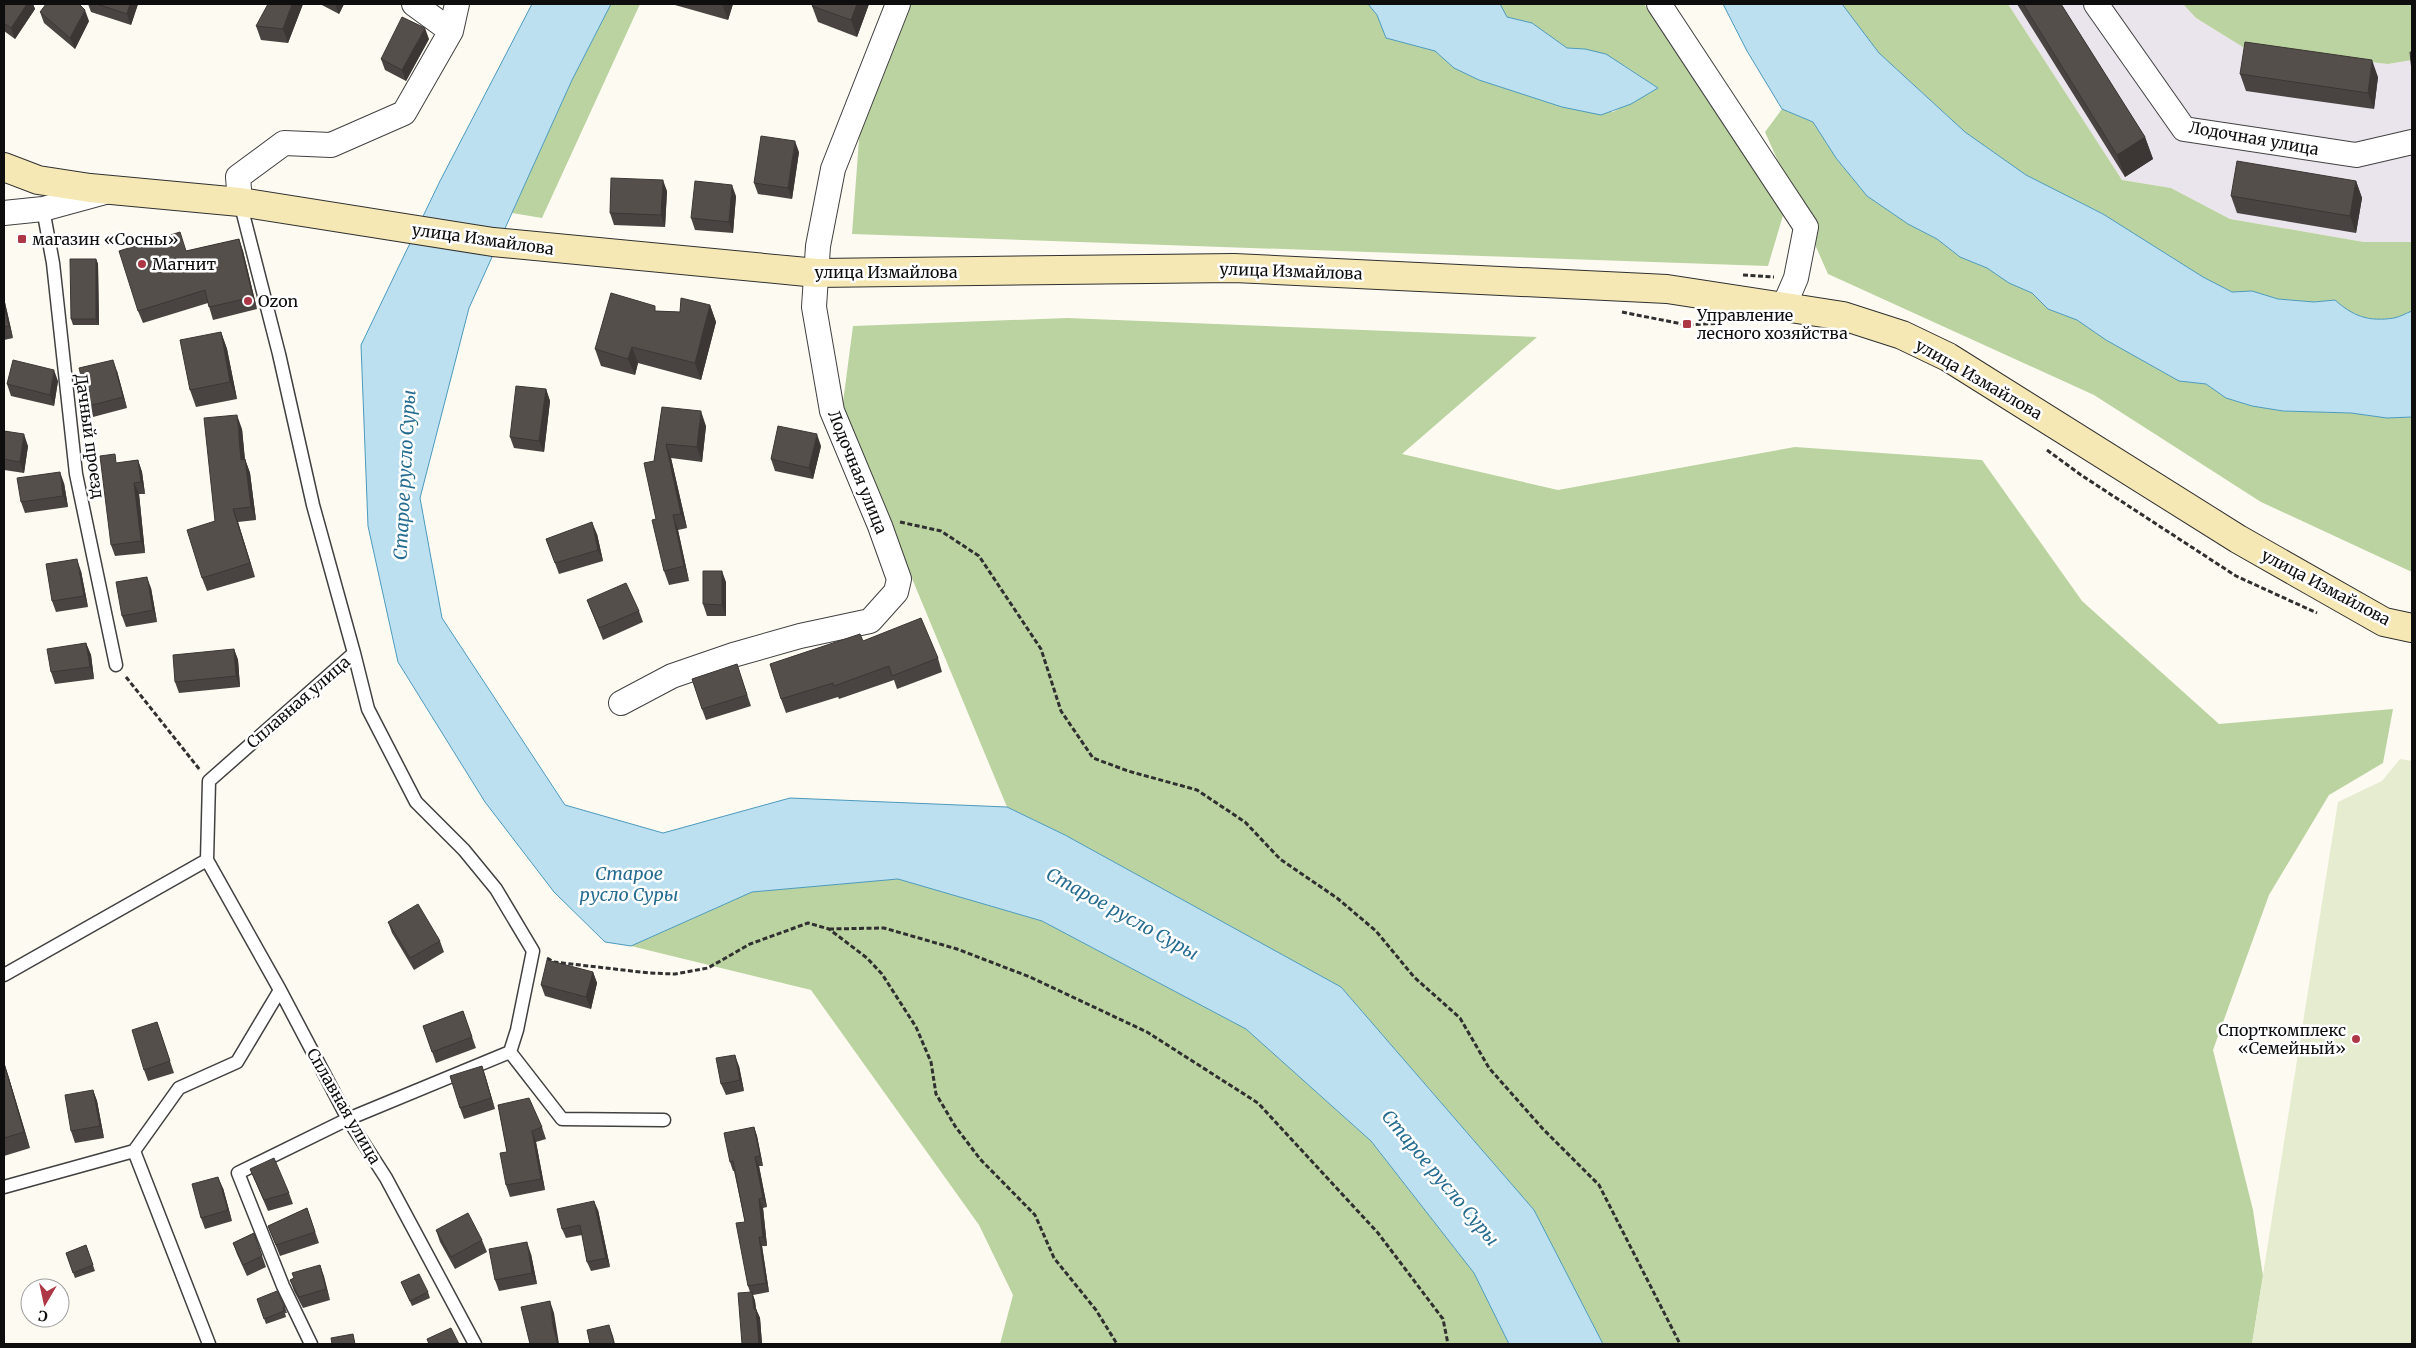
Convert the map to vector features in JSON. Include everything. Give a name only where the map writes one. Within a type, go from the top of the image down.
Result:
[{"type":"main road","name":"улица Измайлова","points":[[4,168],[38,180],[101,189],[240,202],[493,242],[817,272],[1234,268],[1658,289],[1843,316],[1902,335],[1948,357],[2238,540],[2384,622],[2412,628]]},
{"type":"street","points":[[414,4],[451,31]]},
{"type":"street","name":"Сплавная улица","points":[[240,202],[238,177],[284,143],[331,145],[404,114],[451,31],[457,4]]},
{"type":"street","name":"Лодочная улица","points":[[621,703],[672,676],[733,655],[800,636],[870,621],[896,592],[899,579],[880,526],[832,411],[814,307],[818,246],[832,169],[898,4]]},
{"type":"street","points":[[1659,4],[1806,227],[1796,278],[1784,306]]},
{"type":"street","name":"Лодочная улица","points":[[2096,4],[2184,129],[2356,155],[2412,142]]},
{"type":"street","points":[[4,213],[43,209],[101,189]]},
{"type":"lane","name":"Сплавная улица","points":[[209,781],[354,653],[313,505],[279,354],[240,202]]},
{"type":"lane","name":"Дачный проезд","points":[[43,209],[53,263],[76,474],[116,665]]},
{"type":"lane","points":[[311,1344],[283,1286],[238,1173],[348,1119],[510,1052],[517,1030],[533,951],[496,889],[464,850],[416,802],[368,709],[354,653]]},
{"type":"lane","points":[[4,975],[207,860],[209,781]]},
{"type":"lane","name":"Сплавная улица","points":[[207,860],[280,990],[348,1119],[386,1178],[475,1344]]},
{"type":"lane","points":[[4,1187],[134,1151],[179,1088],[237,1062],[280,990]]},
{"type":"lane","points":[[510,1052],[562,1119],[664,1120]]},
{"type":"lane","points":[[134,1151],[209,1344]]},
{"type":"path","points":[[1620,311],[1626,314],[1687,325],[1733,323]]},
{"type":"path","points":[[2044,447],[2081,475],[2236,576],[2325,617]]},
{"type":"path","points":[[880,526],[902,522],[941,531],[979,556],[1041,649],[1061,711],[1093,758],[1128,771],[1197,790],[1245,822],[1280,859],[1337,898],[1376,931],[1414,977],[1460,1018],[1489,1068],[1543,1129],[1599,1185],[1680,1344]]},
{"type":"path","points":[[116,665],[209,781]]},
{"type":"path","points":[[533,951],[554,962],[649,973],[675,974],[708,968],[750,944],[808,923],[829,929],[884,928],[957,949],[1030,977],[1147,1032],[1258,1103],[1378,1233],[1443,1319],[1448,1344]]},
{"type":"path","points":[[829,929],[867,958],[882,974],[916,1028],[931,1062],[936,1094],[955,1126],[980,1159],[1035,1215],[1054,1258],[1096,1310],[1117,1344]]},
{"type":"shaded area","points":[[2008,4],[2183,4],[2196,18],[2246,49],[2388,64],[2412,60],[2412,242],[2364,242],[2230,219],[2171,188],[2122,180]]},
{"type":"green space","points":[[611,4],[640,4],[542,218],[512,213],[572,80]]},
{"type":"green space","points":[[911,4],[1368,4],[1377,15],[1386,38],[1435,51],[1454,68],[1479,80],[1562,107],[1613,112],[1658,88],[1625,66],[1585,49],[1567,48],[1532,23],[1507,17],[1500,4],[1644,4],[1784,212],[1768,266],[852,234],[860,126]]},
{"type":"green space","points":[[1842,4],[2008,4],[2122,180],[2171,188],[2230,219],[2364,242],[2412,242],[2412,311],[2394,318],[2369,318],[2355,314],[2335,300],[2314,302],[2278,299],[2252,291],[2232,292],[2203,277],[2103,214],[2026,175],[1965,132],[1879,53]]},
{"type":"green space","points":[[2183,4],[2412,4],[2412,60],[2388,64],[2246,49],[2196,18]]},
{"type":"green space","points":[[1782,109],[1813,122],[1836,158],[1867,196],[1908,224],[1937,239],[1960,257],[1987,268],[2009,283],[2032,293],[2048,309],[2077,320],[2106,340],[2179,381],[2206,384],[2226,398],[2252,406],[2283,411],[2351,413],[2387,418],[2412,417],[2412,572],[2261,502],[2094,395],[1828,274],[1765,132]]},
{"type":"green space","points":[[1067,318],[1537,337],[1402,454],[1558,490],[1795,447],[1982,460],[2082,601],[2219,724],[2393,709],[2383,763],[2329,795],[2269,895],[2213,1050],[2253,1210],[2263,1276],[2252,1344],[1603,1344],[1534,1210],[1341,987],[1065,835],[1007,807],[842,410],[853,326]]},
{"type":"green space","name":"Спорткомплекс «Семейный»","points":[[2400,759],[2412,761],[2412,1344],[2252,1344],[2338,802],[2382,781]]},
{"type":"green space","points":[[898,879],[1042,921],[1246,1029],[1371,1141],[1474,1273],[1509,1344],[1000,1344],[1013,1295],[979,1225],[811,990],[631,946],[752,892]]},
{"type":"water","name":"Старое русло Суры","points":[[532,4],[611,4],[572,80],[469,308],[420,498],[442,618],[565,805],[663,833],[790,798],[1007,807],[1065,835],[1341,987],[1534,1210],[1603,1344],[1509,1344],[1474,1273],[1371,1141],[1246,1029],[1042,921],[898,879],[752,892],[631,946],[605,942],[554,892],[485,802],[398,662],[368,526],[361,345],[440,181]]},
{"type":"water","points":[[1368,4],[1500,4],[1507,17],[1532,23],[1567,48],[1585,49],[1606,54],[1658,88],[1631,104],[1601,115],[1562,107],[1479,80],[1454,68],[1435,51],[1386,38],[1377,15]]},
{"type":"water","points":[[1723,4],[1842,4],[1879,53],[1965,132],[2026,175],[2103,214],[2203,277],[2232,292],[2252,291],[2278,299],[2314,302],[2335,300],[2355,314],[2376,319],[2396,317],[2412,311],[2412,417],[2387,418],[2351,413],[2283,411],[2252,406],[2226,398],[2206,384],[2179,381],[2106,340],[2077,320],[2048,309],[2032,293],[2009,283],[1987,268],[1960,257],[1937,239],[1908,224],[1867,196],[1836,158],[1813,122],[1782,109],[1747,51]]},
{"type":"building","points":[[4,4],[27,4],[11,28],[4,23]]},
{"type":"building","points":[[46,4],[79,4],[85,10],[70,38],[40,12]]},
{"type":"building","points":[[97,4],[130,4],[127,14]]},
{"type":"building","points":[[268,4],[292,4],[283,29],[256,26]]},
{"type":"building","points":[[813,4],[857,4],[851,20],[812,6]]},
{"type":"building","points":[[2023,4],[2061,4],[2145,137],[2117,155]]},
{"type":"building","points":[[402,17],[425,28],[402,70],[381,59]]},
{"type":"building","points":[[2245,42],[2372,60],[2368,93],[2240,74]]},
{"type":"building","points":[[2410,52],[2412,52],[2412,71]]},
{"type":"building","points":[[761,136],[795,141],[788,188],[754,183]]},
{"type":"building","points":[[2237,161],[2356,181],[2350,216],[2231,196]]},
{"type":"building","points":[[611,178],[663,180],[661,215],[610,213]]},
{"type":"building","points":[[695,181],[732,185],[729,222],[691,218]]},
{"type":"building","points":[[180,232],[186,251],[239,239],[253,297],[209,307],[205,290],[138,311],[119,251]]},
{"type":"building","points":[[70,259],[96,259],[96,319],[71,319]]},
{"type":"building","points":[[611,293],[655,306],[655,311],[680,312],[681,298],[710,305],[695,363],[632,347],[628,359],[595,349]]},
{"type":"building","points":[[4,305],[9,326],[4,327]]},
{"type":"building","points":[[221,332],[230,382],[190,390],[180,340]]},
{"type":"building","points":[[13,360],[54,370],[50,395],[7,384]]},
{"type":"building","points":[[113,360],[123,397],[89,406],[79,368]]},
{"type":"building","points":[[516,386],[546,389],[539,441],[510,437]]},
{"type":"building","points":[[662,407],[701,411],[697,447],[666,444],[681,514],[673,515],[684,566],[664,571],[652,520],[656,519],[644,463],[654,461]]},
{"type":"building","points":[[237,415],[241,460],[245,459],[251,507],[233,509],[250,563],[202,578],[187,530],[215,521],[204,418]]},
{"type":"building","points":[[778,426],[817,434],[809,468],[771,459]]},
{"type":"building","points":[[4,431],[24,434],[20,462],[4,459]]},
{"type":"building","points":[[115,454],[116,463],[138,460],[141,482],[134,483],[141,541],[111,545],[100,456]]},
{"type":"building","points":[[60,472],[63,496],[21,502],[17,478]]},
{"type":"building","points":[[592,522],[598,550],[555,563],[546,539]]},
{"type":"building","points":[[77,559],[84,596],[52,601],[46,564]]},
{"type":"building","points":[[703,571],[722,571],[722,605],[703,604]]},
{"type":"building","points":[[147,577],[153,610],[122,616],[116,582]]},
{"type":"building","points":[[626,583],[639,611],[599,628],[587,600]]},
{"type":"building","points":[[921,618],[938,658],[892,676],[889,666],[834,686],[833,683],[781,699],[770,664],[860,634],[863,641]]},
{"type":"building","points":[[86,643],[90,667],[51,672],[47,649]]},
{"type":"building","points":[[234,649],[236,676],[175,682],[173,655]]},
{"type":"building","points":[[737,664],[747,695],[702,709],[692,679]]},
{"type":"building","points":[[418,904],[440,941],[410,958],[388,922]]},
{"type":"building","points":[[547,960],[593,972],[586,997],[541,985]]},
{"type":"building","points":[[463,1011],[472,1037],[432,1052],[423,1026]]},
{"type":"building","points":[[157,1022],[170,1061],[144,1070],[132,1030]]},
{"type":"building","points":[[735,1055],[740,1080],[721,1084],[716,1058]]},
{"type":"building","points":[[4,1063],[24,1132],[4,1138]]},
{"type":"building","points":[[482,1066],[491,1098],[460,1108],[450,1076]]},
{"type":"building","points":[[93,1090],[100,1126],[71,1131],[65,1095]]},
{"type":"building","points":[[529,1098],[542,1127],[532,1131],[541,1179],[506,1185],[500,1153],[507,1152],[498,1105]]},
{"type":"building","points":[[754,1127],[760,1156],[755,1157],[763,1198],[759,1199],[763,1237],[759,1237],[766,1283],[748,1286],[736,1223],[745,1222],[733,1161],[730,1162],[724,1133]]},
{"type":"building","points":[[274,1158],[289,1193],[264,1200],[250,1169]]},
{"type":"building","points":[[218,1177],[228,1210],[201,1218],[192,1184]]},
{"type":"building","points":[[594,1201],[606,1258],[587,1262],[580,1225],[562,1229],[557,1209]]},
{"type":"building","points":[[307,1208],[315,1232],[276,1245],[268,1226]]},
{"type":"building","points":[[468,1213],[482,1240],[451,1257],[436,1230]]},
{"type":"building","points":[[254,1233],[262,1256],[243,1265],[233,1243]]},
{"type":"building","points":[[527,1242],[532,1273],[495,1280],[489,1249]]},
{"type":"building","points":[[86,1245],[93,1265],[73,1273],[66,1253]]},
{"type":"building","points":[[320,1265],[326,1289],[299,1297],[290,1280],[294,1278],[292,1273]]},
{"type":"building","points":[[419,1274],[428,1292],[410,1301],[401,1282]]},
{"type":"building","points":[[277,1291],[285,1307],[283,1307],[284,1311],[264,1319],[257,1299]]},
{"type":"building","points":[[752,1292],[754,1309],[756,1309],[759,1344],[742,1344],[738,1293]]},
{"type":"building","points":[[550,1301],[553,1327],[558,1344],[530,1344],[521,1307]]},
{"type":"building","points":[[609,1325],[614,1344],[590,1344],[587,1330]]},
{"type":"building","points":[[451,1328],[459,1344],[429,1344],[427,1339]]},
{"type":"building","points":[[353,1334],[355,1344],[332,1344],[331,1338]]},
{"type":"place","name":"магазин «Сосны»","points":[[22,239]]},
{"type":"place","name":"Магнит","points":[[142,264]]},
{"type":"place","name":"Ozon","points":[[248,301]]},
{"type":"place","name":"Управление лесного хозяйства","points":[[1687,324]]},
{"type":"place","name":"Спорткомплекс «Семейный»","points":[[2356,1039]]}]
